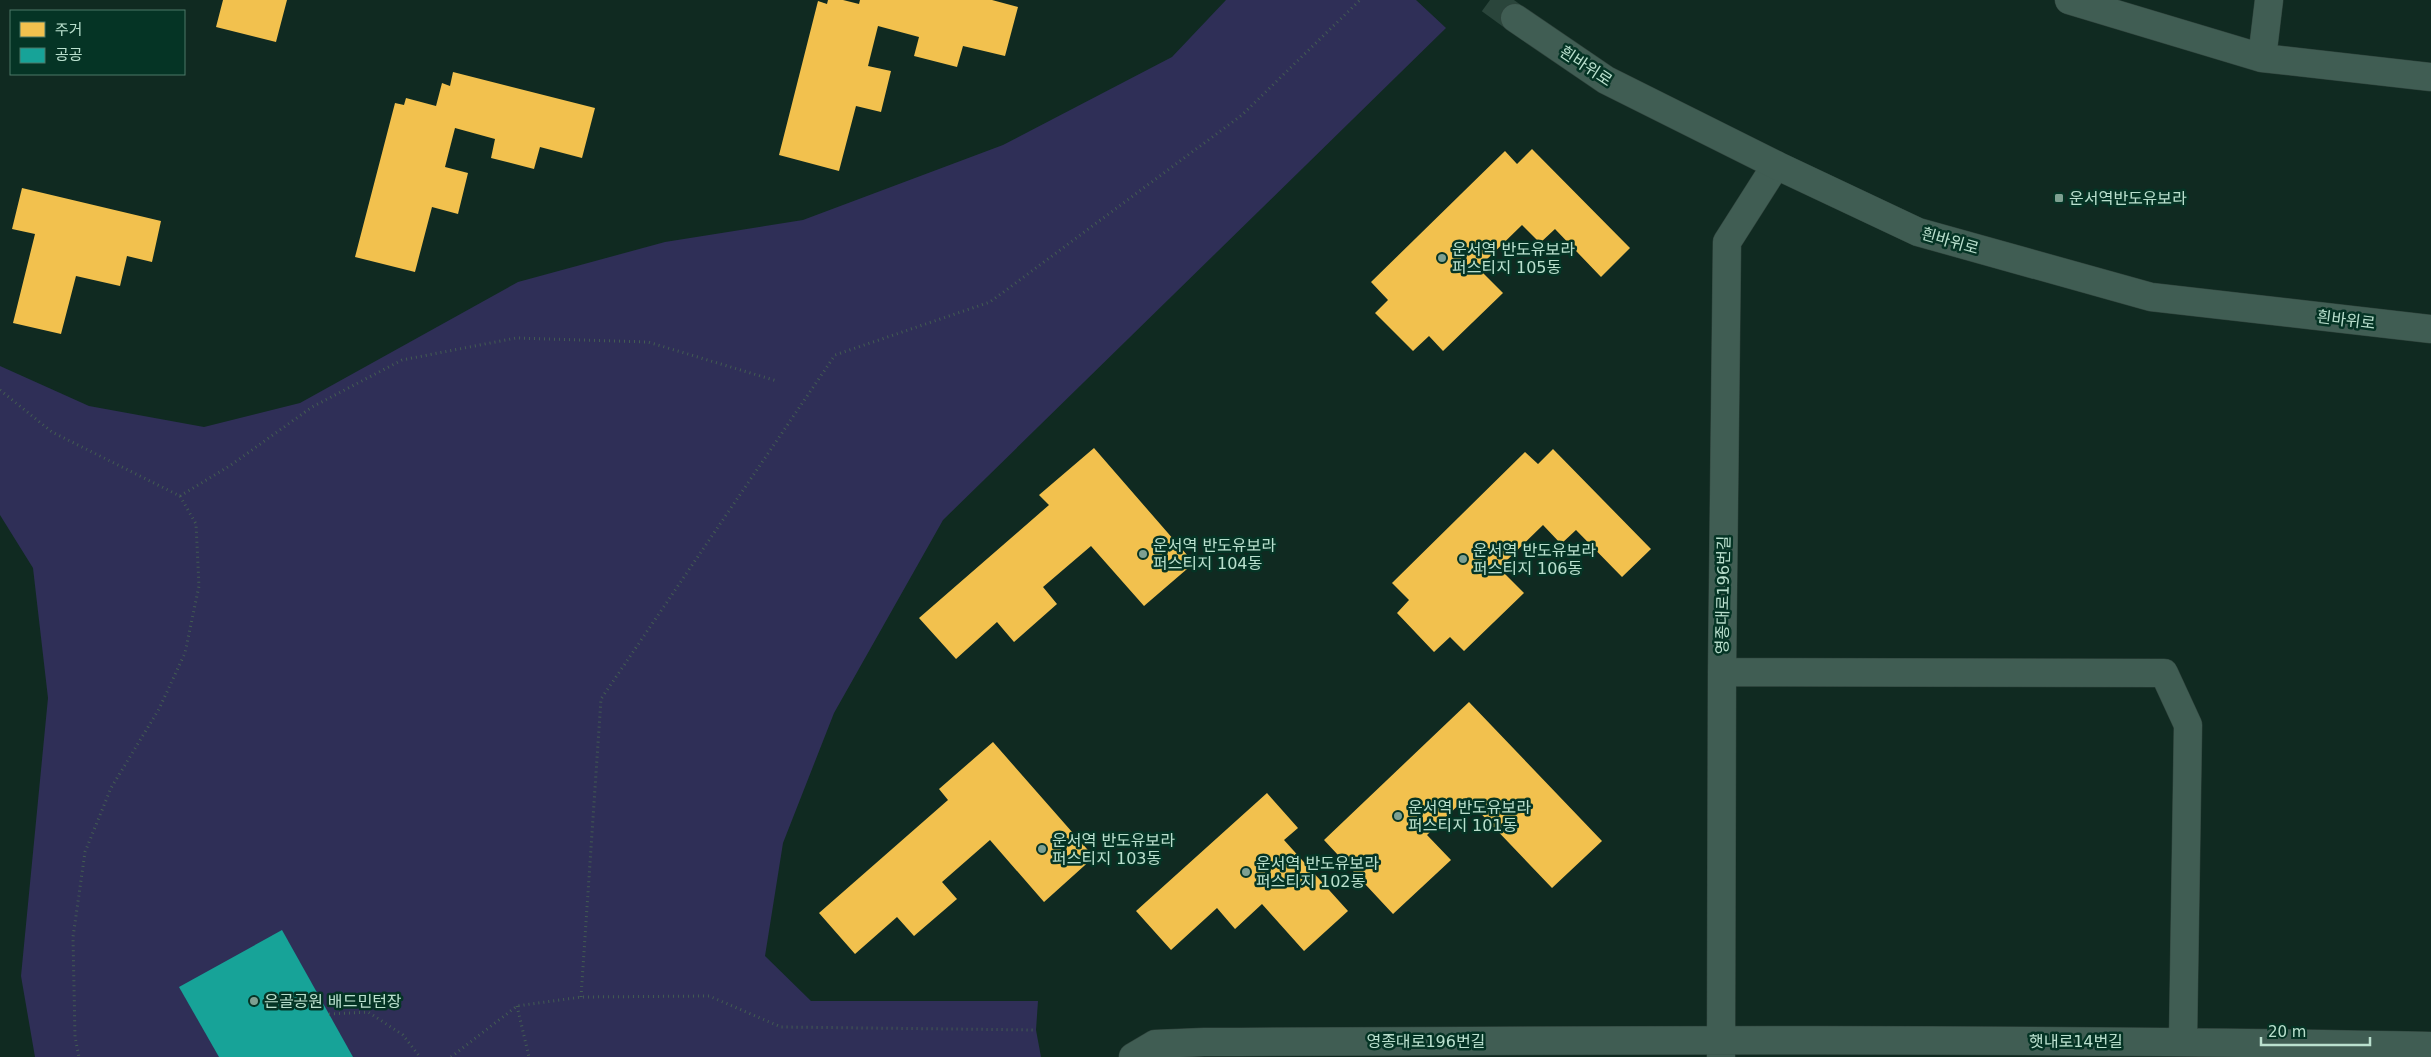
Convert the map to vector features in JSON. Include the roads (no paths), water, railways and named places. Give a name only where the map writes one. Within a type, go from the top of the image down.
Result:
[{"type":"street","points":[[2069,0],[2262,58],[2431,78]]},
{"type":"street","points":[[2262,58],[2269,0]]},
{"type":"street","name":"흰바위로","points":[[1515,18],[1606,80],[1776,165],[1918,232],[2151,297],[2431,329]]},
{"type":"street","name":"영종대로196번길","points":[[1133,1057],[1155,1044],[1204,1042],[1721,1048],[1722,672],[1727,242],[1776,165]]},
{"type":"street","points":[[1722,672],[2164,673],[2188,725],[2183,1041]]},
{"type":"street","name":"햇내로14번길","points":[[1721,1048],[2183,1041],[2431,1046]]},
{"type":"tunnel","points":[[1490,0],[1515,18]]},
{"type":"place","name":"운서역반도유보라","points":[[2059,198]]},
{"type":"place","name":"운서역 반도유보라 퍼스티지 105동","points":[[1442,258]]},
{"type":"place","name":"운서역 반도유보라 퍼스티지 104동","points":[[1143,554]]},
{"type":"place","name":"운서역 반도유보라 퍼스티지 106동","points":[[1463,559]]},
{"type":"place","name":"운서역 반도유보라 퍼스티지 101동","points":[[1398,816]]},
{"type":"place","name":"운서역 반도유보라 퍼스티지 103동","points":[[1042,849]]},
{"type":"place","name":"운서역 반도유보라 퍼스티지 102동","points":[[1246,872]]},
{"type":"place","name":"은골공원 배드민턴장","points":[[254,1001]]}]
